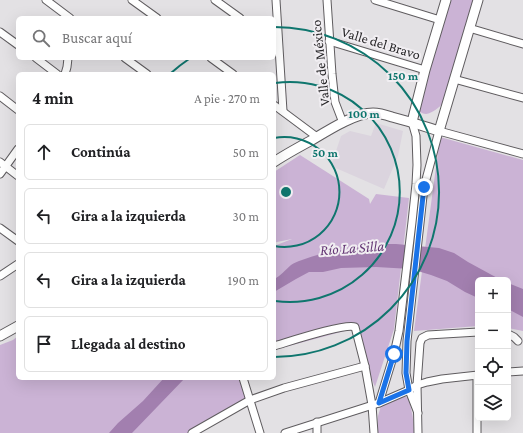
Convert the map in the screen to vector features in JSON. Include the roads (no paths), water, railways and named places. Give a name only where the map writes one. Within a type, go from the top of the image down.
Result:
[{"type":"street","points":[[46,0],[67,16]]},
{"type":"street","points":[[132,0],[153,16]]},
{"type":"street","points":[[215,0],[237,16]]},
{"type":"street","points":[[276,0],[276,44],[283,111]]},
{"type":"street","name":"Valle de México","points":[[326,0],[335,102],[343,123]]},
{"type":"street","points":[[375,0],[440,20]]},
{"type":"street","points":[[374,433],[376,404],[394,354],[399,331],[416,184],[416,136],[412,122],[425,70],[446,0]]},
{"type":"street","points":[[418,413],[409,390],[406,367],[408,331],[424,187],[478,0]]},
{"type":"street","points":[[470,28],[523,44]]},
{"type":"street","points":[[0,32],[16,44]]},
{"type":"street","name":"Valle del Bravo","points":[[330,41],[425,70]]},
{"type":"street","points":[[39,60],[54,72]]},
{"type":"street","points":[[66,72],[68,60]]},
{"type":"street","points":[[128,60],[144,72]]},
{"type":"street","points":[[214,60],[229,72]]},
{"type":"street","points":[[454,79],[523,98]]},
{"type":"street","points":[[0,96],[16,108]]},
{"type":"street","points":[[276,106],[317,137]]},
{"type":"street","points":[[276,161],[287,153],[343,123],[359,116],[372,113],[412,122],[523,154]]},
{"type":"street","points":[[0,174],[3,164],[16,151]]},
{"type":"street","points":[[3,164],[16,174]]},
{"type":"street","points":[[0,228],[16,240]]},
{"type":"street","points":[[0,276],[16,265]]},
{"type":"street","points":[[276,345],[326,331],[347,326],[354,326],[376,404]]},
{"type":"street","points":[[0,336],[16,327]]},
{"type":"street","points":[[418,433],[417,385],[420,343],[422,338],[428,335],[475,332]]},
{"type":"street","points":[[511,336],[518,342]]},
{"type":"street","points":[[192,433],[250,400],[284,388],[365,366]]},
{"type":"street","points":[[511,372],[523,371]]},
{"type":"street","points":[[285,433],[376,404],[417,385],[442,379],[475,375]]},
{"type":"street","points":[[244,380],[260,433]]},
{"type":"street","points":[[477,433],[478,385]]},
{"type":"street","points":[[317,422],[317,433]]},
{"type":"water label","name":"Río La Silla","points":[[352,248]]}]
